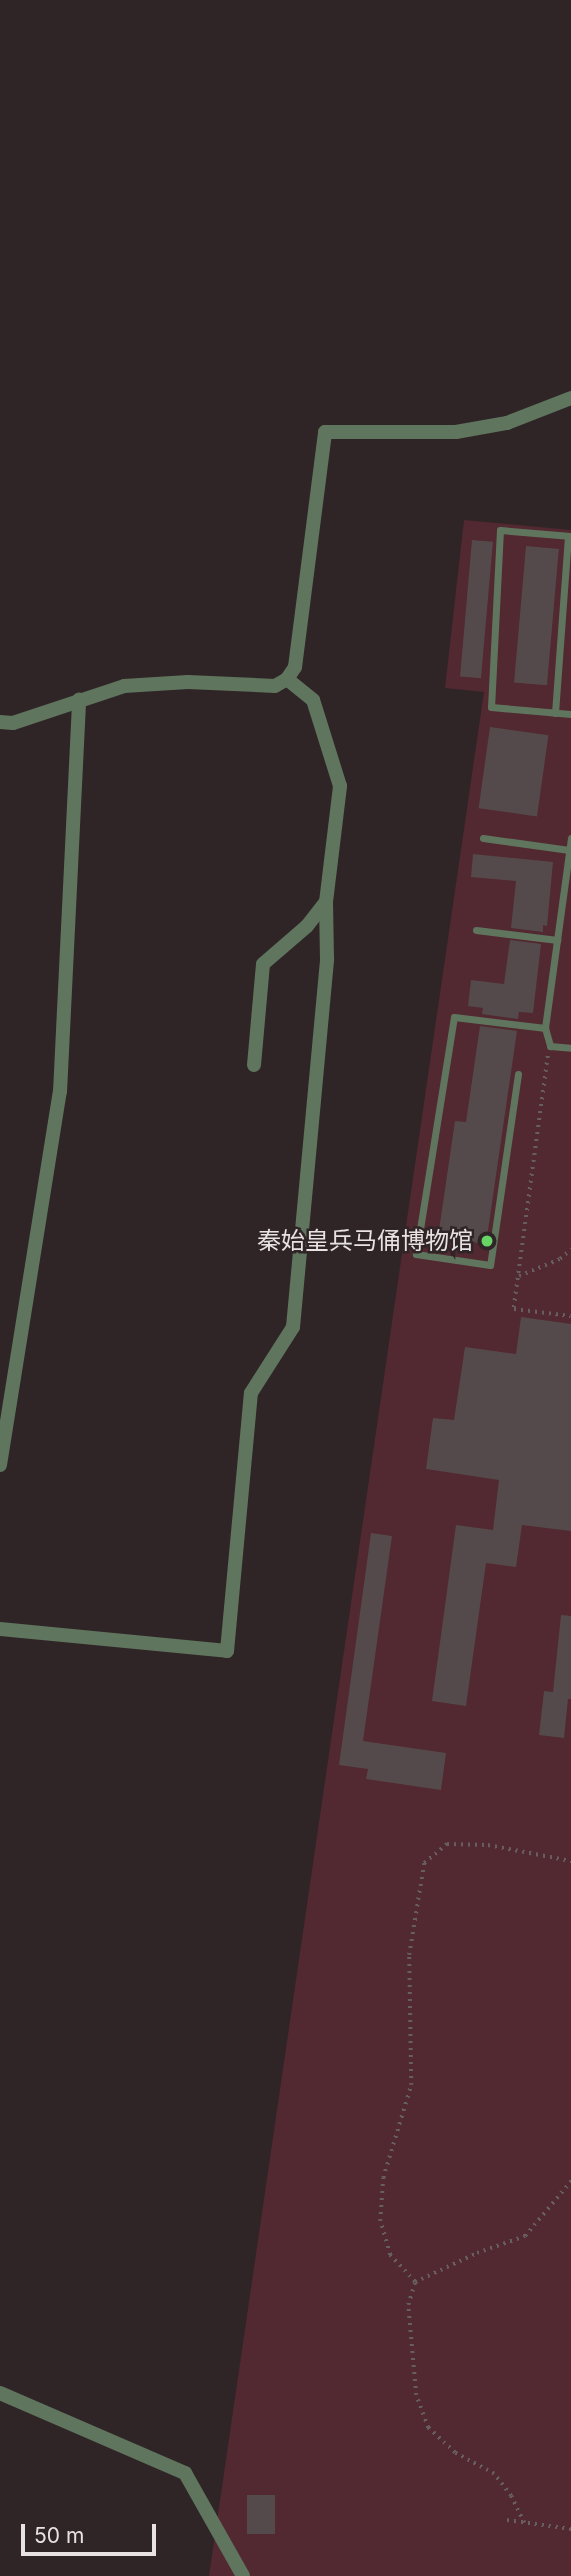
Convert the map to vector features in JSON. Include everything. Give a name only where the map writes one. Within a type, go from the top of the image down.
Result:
[{"type":"street","points":[[0,722],[13,723],[124,686],[188,682],[275,686],[287,679],[295,667],[325,432],[456,432],[507,423],[571,398]]},
{"type":"street","points":[[0,1629],[227,1651],[251,1394],[293,1327],[327,959],[326,902],[340,786],[313,700],[287,679]]},
{"type":"street","points":[[0,1465],[60,1092],[79,699]]},
{"type":"street","points":[[254,1065],[263,964],[307,926],[326,902]]},
{"type":"street","points":[[0,2393],[185,2473],[243,2576]]},
{"type":"lane","points":[[555,713],[570,536],[500,530],[491,707],[555,713],[571,714]]},
{"type":"lane","points":[[483,838],[569,850]]},
{"type":"lane","points":[[571,838],[545,1028],[550,1046],[571,1048]]},
{"type":"lane","points":[[476,930],[557,940]]},
{"type":"lane","points":[[518,1074],[490,1265],[416,1254],[454,1017],[545,1028]]},
{"type":"path","points":[[550,1046],[514,1309],[571,1316]]},
{"type":"path","points":[[519,1276],[560,1259],[571,1249]]},
{"type":"path","points":[[415,2282],[390,2255],[380,2221],[383,2178],[411,2085],[409,1955],[424,1863],[447,1844],[488,1845],[571,1861]]},
{"type":"path","points":[[524,2523],[511,2496],[494,2474],[455,2453],[428,2428],[416,2395],[408,2305],[415,2282],[477,2253],[525,2236],[571,2181]]},
{"type":"path","points":[[507,2520],[571,2529]]},
{"type":"shaded area","name":"秦始皇兵马俑博物馆","points":[[464,520],[571,530],[571,2576],[209,2576],[484,692],[445,688]]},
{"type":"building","points":[[472,540],[493,542],[481,678],[460,676]]},
{"type":"building","points":[[526,546],[559,549],[547,685],[514,682]]},
{"type":"building","points":[[490,727],[548,735],[537,816],[479,808]]},
{"type":"building","points":[[473,854],[553,862],[547,926],[543,925],[543,932],[511,928],[516,881],[471,877]]},
{"type":"building","points":[[510,940],[541,944],[533,1013],[519,1012],[518,1019],[482,1014],[483,1008],[468,1006],[471,980],[504,984]]},
{"type":"building","points":[[480,1026],[517,1031],[486,1244],[438,1237],[455,1121],[466,1122]]},
{"type":"building","points":[[521,1317],[571,1324],[571,1531],[522,1525],[516,1567],[486,1563],[466,1706],[432,1701],[456,1525],[493,1530],[499,1480],[426,1469],[433,1418],[454,1420],[465,1347],[516,1354]]},
{"type":"building","points":[[371,1533],[392,1536],[363,1741],[446,1753],[441,1790],[366,1779],[368,1769],[339,1765]]},
{"type":"building","points":[[561,1615],[571,1616],[571,1699],[568,1699],[564,1738],[539,1735],[544,1691],[553,1692]]},
{"type":"building","points":[[247,2495],[275,2495],[275,2534],[247,2534]]},
{"type":"place","name":"秦始皇兵马俑博物馆","points":[[487,1241]]}]
